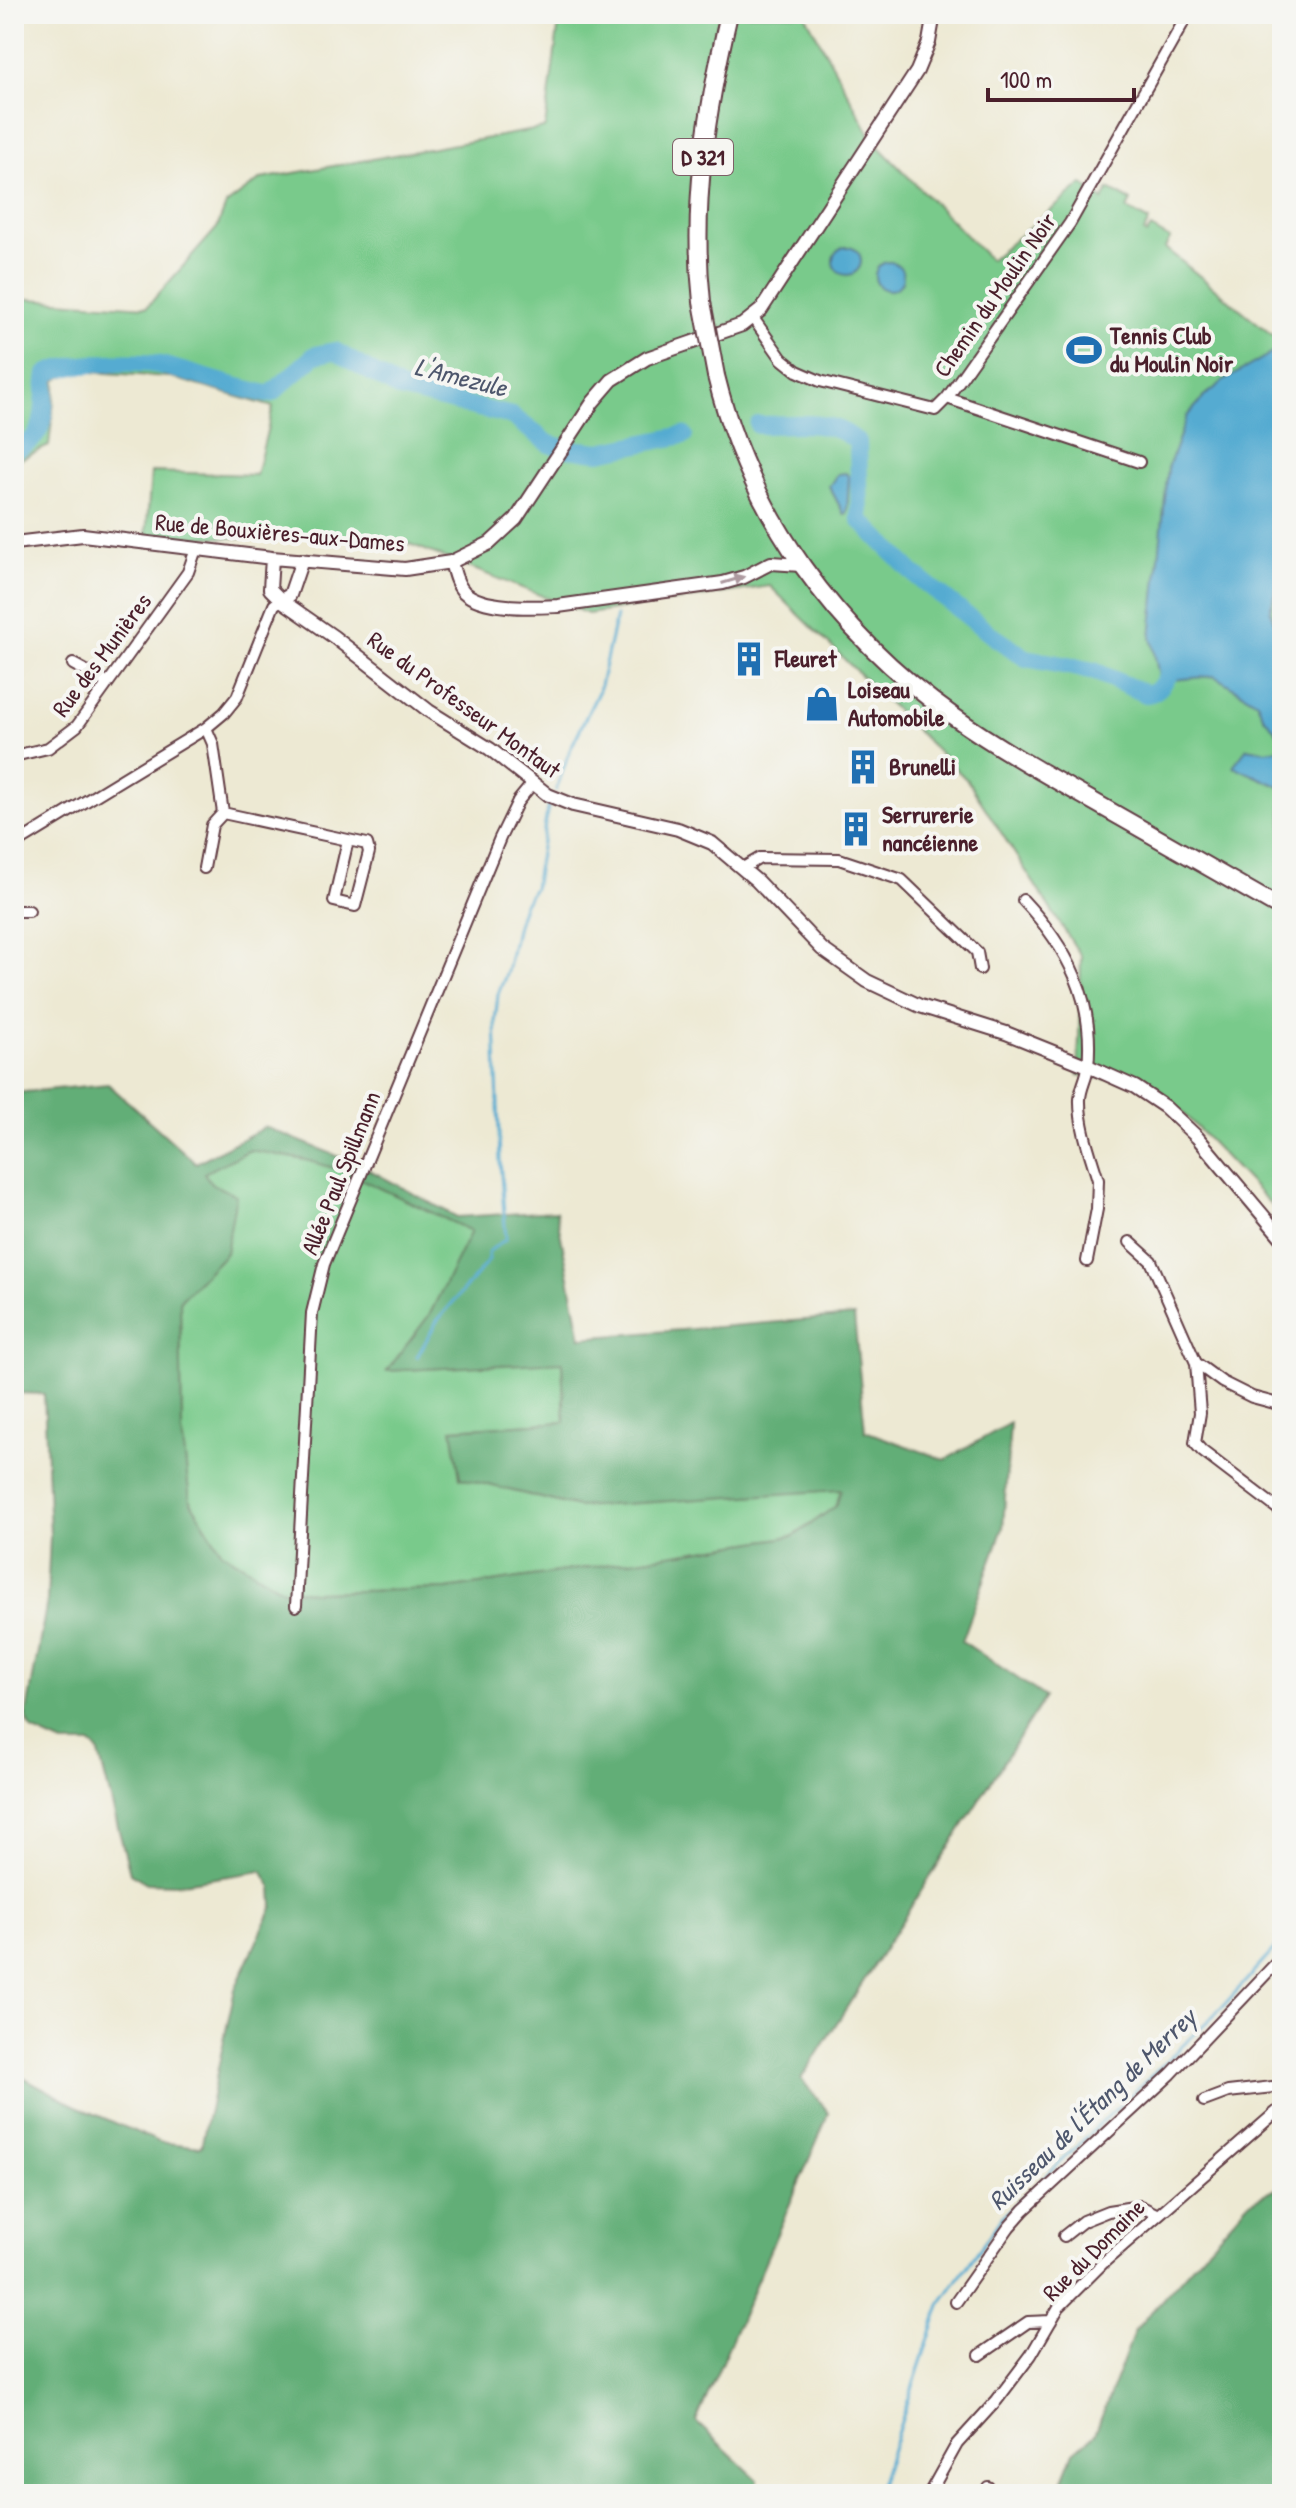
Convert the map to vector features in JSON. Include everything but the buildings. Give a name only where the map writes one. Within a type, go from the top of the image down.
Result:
[{"type":"main road","name":"D 321","points":[[729,14],[708,114],[699,189],[697,245],[702,302],[716,376],[734,438],[773,520],[801,565],[860,637],[953,715],[1012,755],[1282,909]]},
{"type":"street","points":[[753,318],[794,263],[917,71],[929,42],[934,14]]},
{"type":"street","name":"Chemin du Moulin Noir","points":[[753,318],[782,359],[797,371],[820,381],[935,410],[947,398],[1070,223],[1188,14]]},
{"type":"street","name":"Rue de Bouxières-aux-Dames","points":[[14,543],[83,535],[272,558],[405,569],[451,562],[501,536],[522,512],[593,402],[612,380],[637,363],[730,330],[753,318]]},
{"type":"street","points":[[947,398],[1139,462]]},
{"type":"street","name":"Rue des Munières","points":[[14,756],[48,748],[77,726],[188,572],[196,549]]},
{"type":"street","points":[[272,558],[270,589],[281,600]]},
{"type":"street","points":[[14,845],[206,728],[224,713],[237,697],[274,605],[290,595],[302,560]]},
{"type":"street","points":[[451,562],[464,592],[511,606],[558,606],[723,583],[744,577],[771,563],[801,565]]},
{"type":"street","name":"Rue du Professeur Montaut","points":[[281,600],[429,711],[490,749],[548,795],[573,805],[678,829],[712,843],[743,868],[822,949],[867,981],[920,1006],[1006,1033],[1135,1087],[1165,1107],[1197,1137],[1282,1238]]},
{"type":"street","points":[[73,664],[108,683]]},
{"type":"street","points":[[206,728],[213,744],[223,813]]},
{"type":"street","name":"Allée Paul Spillmann","points":[[296,1606],[312,1313],[324,1264],[500,838],[518,801],[532,784]]},
{"type":"street","points":[[223,813],[367,844],[369,852],[355,906],[334,901],[348,840]]},
{"type":"street","points":[[204,868],[212,825],[223,813]]},
{"type":"street","points":[[743,868],[760,858],[839,859],[902,880],[977,952],[980,969]]},
{"type":"street","points":[[1023,900],[1049,929],[1075,972],[1084,1012],[1088,1066],[1079,1098],[1099,1192],[1087,1261]]},
{"type":"street","points":[[14,911],[29,911]]},
{"type":"street","points":[[1130,1242],[1151,1261],[1196,1363],[1200,1413],[1195,1443],[1282,1512]]},
{"type":"street","points":[[1196,1363],[1252,1397],[1282,1405]]},
{"type":"street","points":[[956,2302],[1024,2210],[1171,2074],[1282,1957]]},
{"type":"street","points":[[1204,2101],[1228,2092],[1282,2086]]},
{"type":"street","name":"Rue du Domaine","points":[[929,2494],[957,2444],[1006,2389],[1031,2355],[1059,2307],[1103,2263],[1282,2107]]},
{"type":"street","points":[[1064,2236],[1083,2221],[1108,2211],[1140,2206],[1158,2215]]},
{"type":"street","points":[[980,2355],[1028,2322],[1051,2321]]},
{"type":"green space","points":[[560,14],[805,14],[874,142],[990,260],[1083,184],[1103,200],[1109,189],[1131,201],[1127,209],[1149,221],[1144,232],[1147,234],[1151,228],[1170,239],[1165,248],[1282,343],[1282,1216],[1157,1086],[1078,1075],[1081,956],[967,780],[770,586],[588,614],[405,542],[296,534],[269,538],[146,537],[151,472],[256,475],[273,407],[170,377],[75,371],[56,380],[49,446],[14,462],[14,298],[147,307],[217,228],[226,205],[261,179],[545,128]]},
{"type":"green space","points":[[108,1084],[196,1163],[265,1127],[362,1166],[457,1217],[556,1211],[581,1338],[854,1316],[865,1431],[945,1460],[1010,1423],[1003,1528],[962,1641],[1045,1697],[801,2079],[829,2113],[696,2422],[758,2480],[757,2494],[14,2494],[14,2072],[74,2105],[159,2142],[201,2147],[235,1989],[273,1906],[272,1887],[262,1871],[176,1884],[147,1883],[130,1873],[98,1750],[90,1744],[63,1744],[32,1730],[26,1717],[47,1601],[50,1535],[44,1394],[14,1393],[14,1093]],"holes":[[[250,1150],[306,1160],[344,1171],[471,1231],[430,1314],[387,1371],[562,1362],[565,1422],[452,1429],[460,1478],[578,1507],[841,1490],[836,1506],[794,1536],[447,1589],[283,1590],[222,1552],[190,1501],[182,1432],[180,1300],[226,1253],[236,1195],[212,1184],[204,1173]]]},
{"type":"green space","points":[[250,1150],[306,1160],[344,1171],[472,1230],[430,1314],[388,1371],[562,1361],[565,1422],[453,1429],[461,1478],[578,1507],[842,1489],[836,1506],[794,1536],[447,1589],[283,1590],[222,1552],[190,1501],[182,1432],[180,1300],[226,1253],[212,1184],[203,1173]]},
{"type":"green space","points":[[1282,2185],[1282,2494],[1057,2494],[1074,2452],[1095,2434],[1135,2330],[1249,2202]]},
{"type":"water","points":[[847,247],[857,251],[861,261],[857,271],[847,275],[837,271],[833,261],[837,251]]},
{"type":"water","points":[[889,262],[899,266],[903,276],[899,286],[889,290],[879,286],[875,276],[879,266]]},
{"type":"water","points":[[1282,347],[1282,571],[1270,610],[1282,644],[1282,788],[1233,766],[1247,748],[1266,751],[1279,749],[1281,737],[1263,716],[1257,702],[1214,676],[1163,681],[1159,677],[1151,637],[1168,468],[1187,416],[1225,380]]},
{"type":"water","points":[[846,473],[849,477],[847,513],[844,514],[829,486],[838,474]]},
{"type":"waterway","name":"L'Amezule","points":[[14,449],[26,444],[40,429],[47,374],[57,370],[104,363],[153,364],[267,394],[315,355],[335,351],[400,389],[512,416],[549,444],[568,449],[600,452],[684,435]]},
{"type":"waterway","name":"L'Amezule","points":[[758,425],[825,426],[837,429],[858,443],[860,520],[915,575],[1026,658],[1094,671],[1146,694],[1156,690],[1179,664]]},
{"type":"waterway","points":[[556,790],[570,750],[599,690],[616,616]]},
{"type":"waterway","points":[[417,1357],[437,1321],[489,1260],[488,1252],[506,1239],[495,1022],[498,994],[507,972],[516,929],[523,905],[534,888],[548,807]]},
{"type":"waterway","name":"Ruisseau de l'Étang de Merrey","points":[[877,2494],[940,2305],[1002,2217],[1215,2015],[1282,1941]]},
{"type":"place","name":"Tennis Club du Moulin Noir","points":[[1084,350]]},
{"type":"place","name":"Fleuret","points":[[749,659]]},
{"type":"place","name":"Loiseau Automobile","points":[[822,704]]},
{"type":"place","name":"Brunelli","points":[[863,767]]},
{"type":"place","name":"Serrurerie nancéienne","points":[[856,829]]}]
